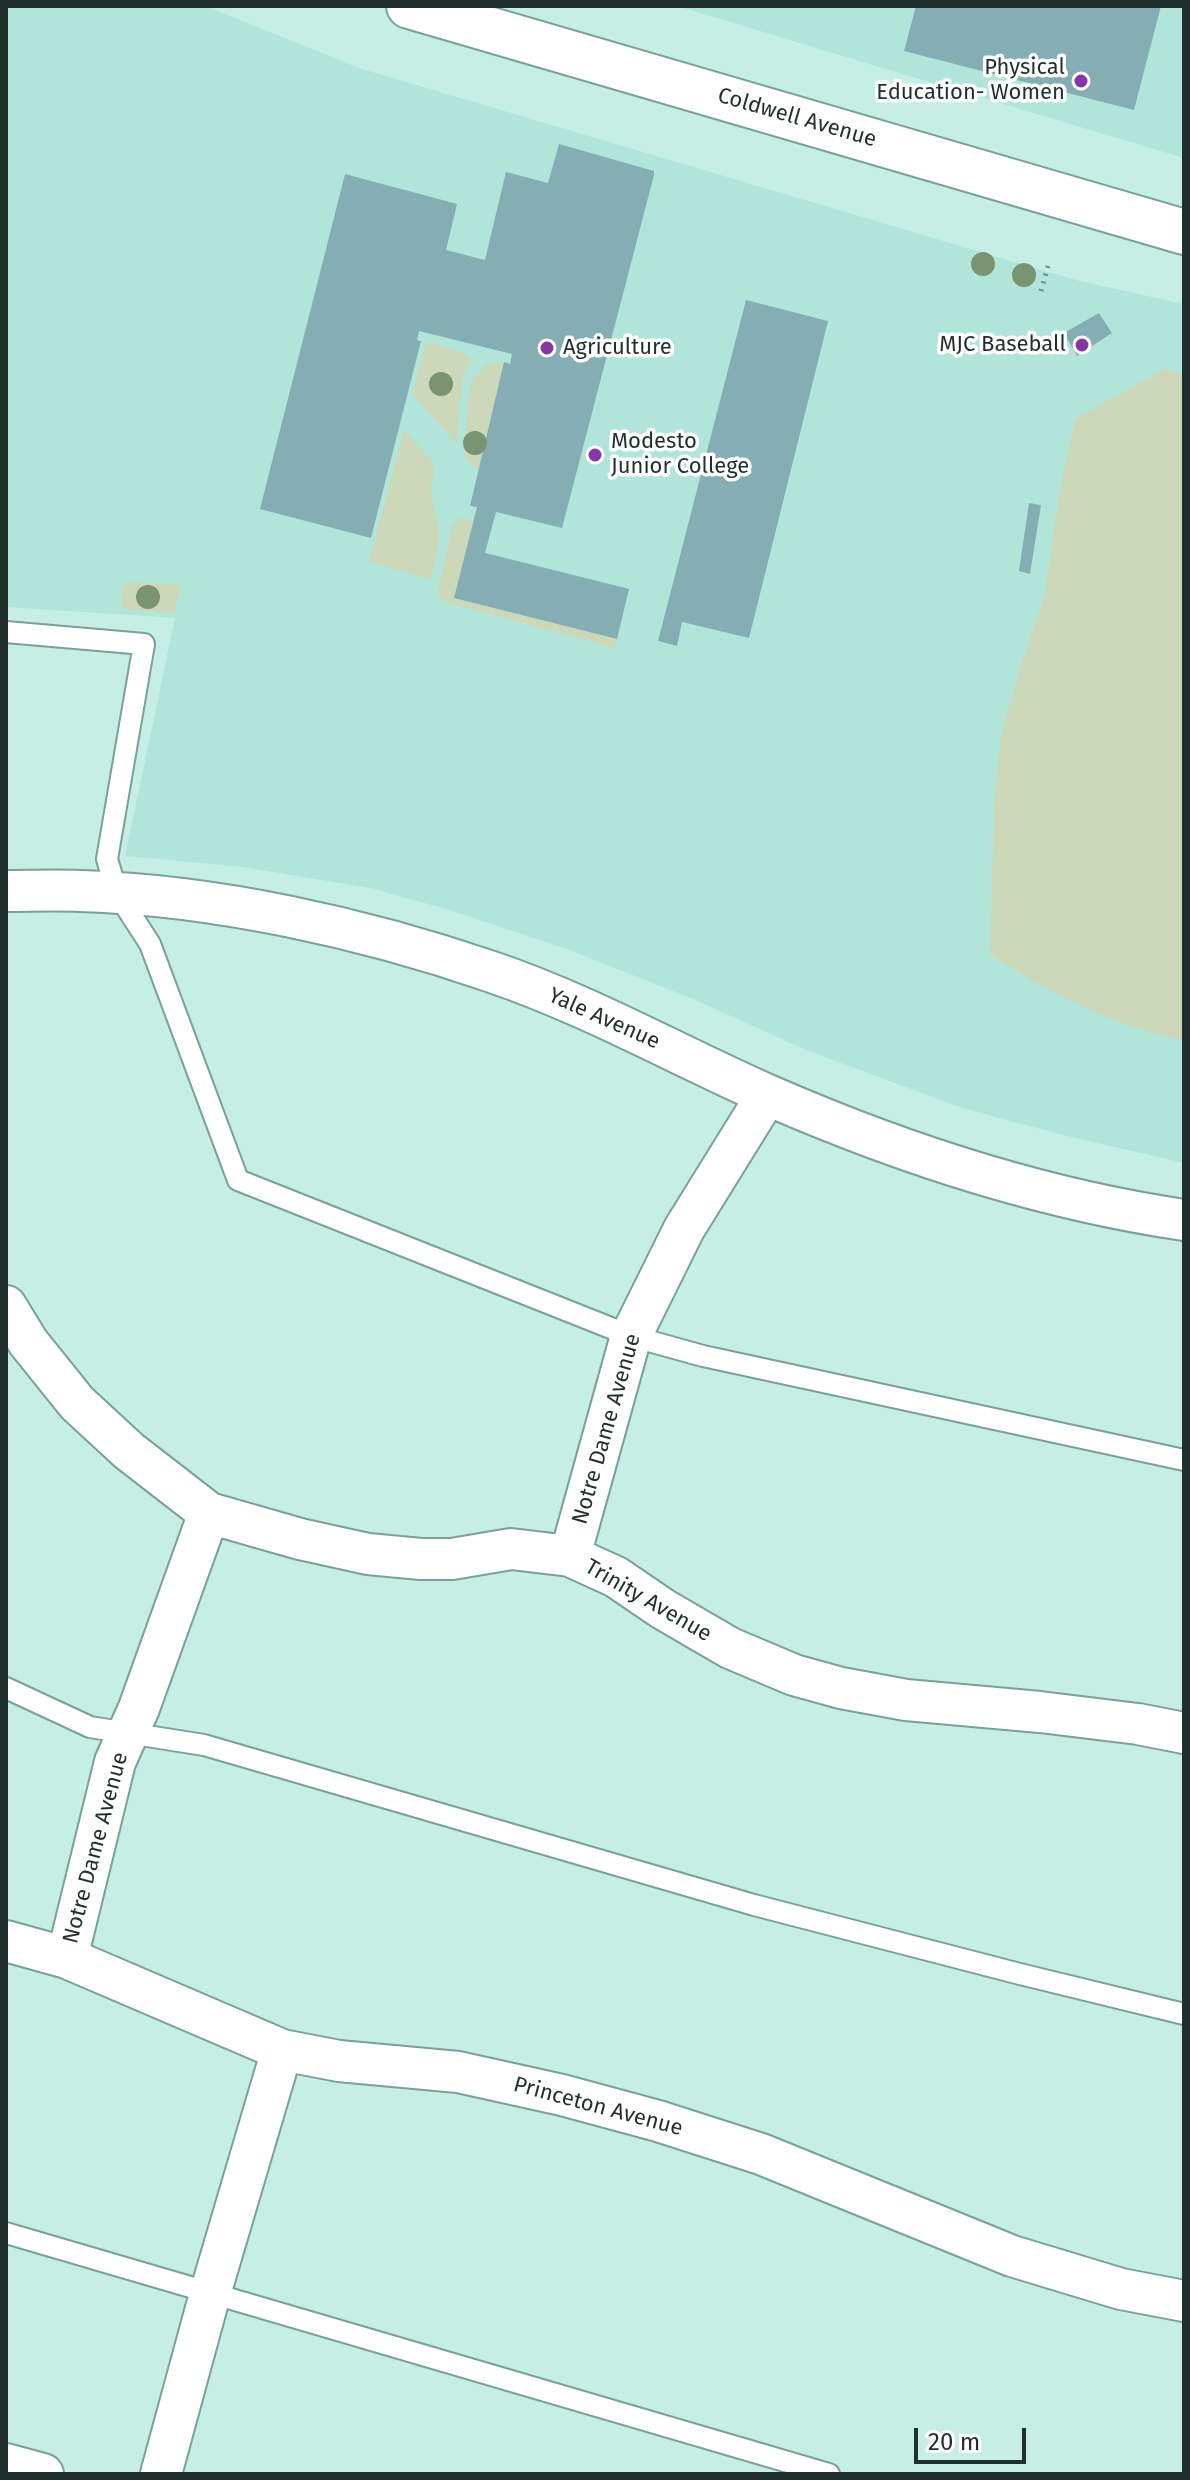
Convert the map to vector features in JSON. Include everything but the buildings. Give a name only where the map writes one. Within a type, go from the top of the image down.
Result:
[{"type":"street","name":"Coldwell Avenue","points":[[409,6],[1184,232]]},
{"type":"street","name":"Yale Avenue","points":[[6,891],[144,895],[265,912],[393,941],[493,972],[591,1011],[767,1095],[844,1127],[956,1166],[1043,1191],[1184,1220]]},
{"type":"street","name":"Notre Dame Avenue","points":[[570,1556],[631,1336],[684,1229],[767,1095]]},
{"type":"street","name":"Trinity Avenue","points":[[6,1306],[28,1342],[77,1403],[129,1451],[209,1513],[300,1539],[368,1554],[452,1559],[511,1549],[570,1556],[616,1577],[730,1648],[794,1675],[841,1688],[906,1700],[1040,1712],[1184,1733]]},
{"type":"street","name":"Notre Dame Avenue","points":[[67,1958],[115,1762],[209,1513]]},
{"type":"street","name":"Princeton Avenue","points":[[6,1941],[67,1958],[282,2050],[339,2061],[458,2072],[562,2095],[658,2121],[761,2154],[1012,2256],[1121,2289],[1184,2301]]},
{"type":"street","points":[[161,2474],[282,2050]]},
{"type":"street","points":[[6,2464],[43,2474]]},
{"type":"lane","points":[[6,632],[144,644],[107,859],[117,893],[150,944],[238,1180],[631,1336],[703,1356],[1184,1460]]},
{"type":"lane","points":[[6,1688],[90,1727],[204,1745],[754,1905],[1184,2014]]},
{"type":"lane","points":[[6,2233],[829,2474]]},
{"type":"path","points":[[1041,291],[1048,266]]},
{"type":"shaded area","name":"Modesto Junior College","points":[[6,6],[206,6],[359,68],[1038,269],[1184,304],[1184,1163],[962,1108],[806,1050],[693,999],[567,949],[446,909],[370,888],[243,867],[125,856],[175,618],[6,607]]},
{"type":"shaded area","points":[[677,6],[1184,6],[1184,158],[899,73]]},
{"type":"shaded area","points":[[426,342],[462,352],[471,360],[463,376],[456,444],[413,394]]},
{"type":"shaded area","points":[[504,362],[478,470],[464,456],[469,392],[472,381],[486,365]]},
{"type":"shaded area","points":[[1165,369],[1184,375],[1184,1041],[1107,1017],[1036,982],[990,954],[994,807],[1001,736],[1045,594],[1060,490],[1075,419]]},
{"type":"shaded area","points":[[404,430],[431,460],[434,469],[431,496],[439,529],[439,545],[431,579],[369,562]]},
{"type":"shaded area","points":[[459,518],[473,521],[454,598],[617,639],[615,648],[445,602],[438,590],[452,527]]},
{"type":"shaded area","points":[[124,582],[181,585],[174,613],[121,609]]},
{"type":"place","name":"Physical Education- Women","points":[[1081,81]]},
{"type":"place","name":"MJC Baseball","points":[[1082,345]]},
{"type":"place","name":"Agriculture","points":[[547,348]]},
{"type":"place","name":"Modesto Junior College","points":[[595,455]]}]
